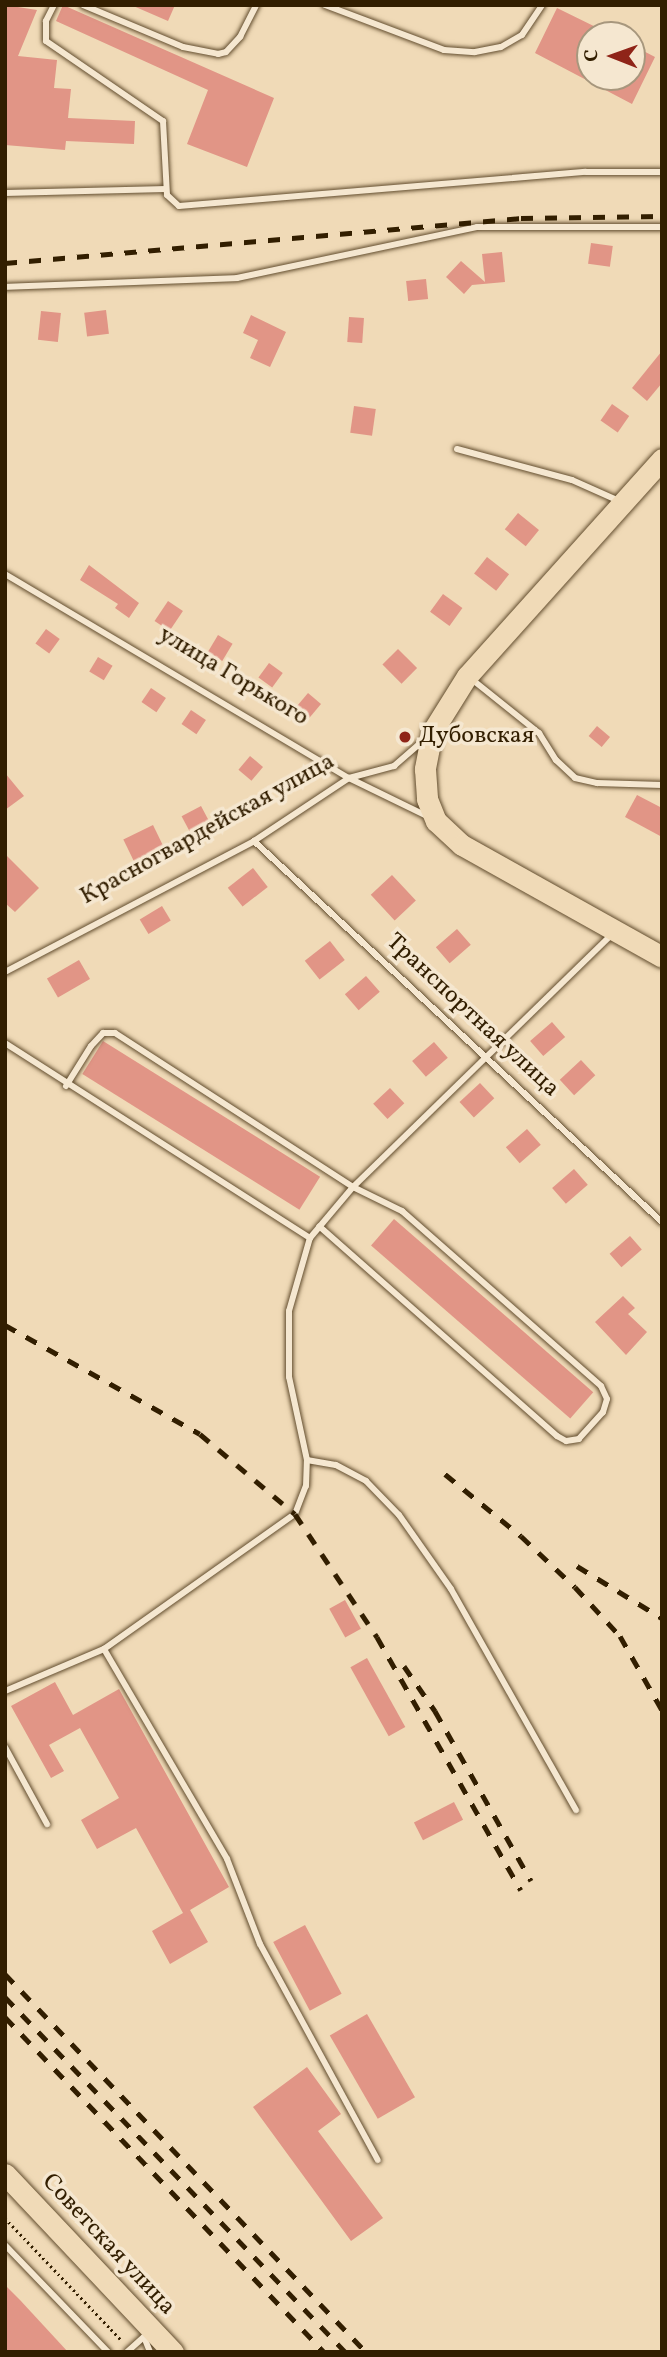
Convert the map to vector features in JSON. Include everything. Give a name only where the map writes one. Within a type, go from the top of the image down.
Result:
[{"type":"main road","points":[[436,821],[427,799],[425,769],[432,732],[467,676],[621,501],[662,459]]},
{"type":"main road","name":"улица Горького","points":[[436,821],[462,845],[662,957]]},
{"type":"main road","name":"Советская улица","points":[[5,2174],[148,2333],[173,2352]]},
{"type":"lane","points":[[54,5],[46,21],[46,41],[163,121],[166,189],[171,203],[193,207],[415,184],[586,172],[662,172]]},
{"type":"lane","points":[[83,5],[183,47],[218,54],[226,52],[240,37],[256,5]]},
{"type":"lane","points":[[325,5],[444,50],[475,52],[501,47],[522,34],[542,5]]},
{"type":"lane","points":[[5,193],[166,189]]},
{"type":"lane","points":[[5,287],[237,278],[477,228],[662,227]]},
{"type":"lane","points":[[457,449],[572,480],[621,501]]},
{"type":"lane","name":"улица Горького","points":[[5,574],[349,778],[436,821]]},
{"type":"lane","points":[[467,676],[539,733],[556,760],[575,778],[597,783],[662,785]]},
{"type":"lane","name":"Красногвардейская улица","points":[[5,972],[254,841],[349,778],[394,766],[432,732]]},
{"type":"lane","name":"Транспортная улица","points":[[254,841],[662,1222]]},
{"type":"lane","points":[[5,1691],[104,1649],[295,1514],[306,1486],[307,1460],[289,1377],[288,1341],[294,1284],[310,1238],[353,1187],[615,932]]},
{"type":"lane","points":[[66,1086],[91,1046],[103,1033],[115,1032],[353,1187],[402,1211],[601,1387],[607,1399],[603,1412],[579,1439],[566,1441],[556,1436],[318,1226]]},
{"type":"lane","points":[[5,1043],[66,1086],[310,1238]]},
{"type":"lane","points":[[307,1460],[336,1465],[366,1481],[399,1515],[451,1589],[576,1810]]},
{"type":"lane","points":[[104,1649],[227,1859],[260,1944],[378,2160]]},
{"type":"lane","points":[[5,1747],[47,1824]]},
{"type":"lane","points":[[5,2245],[108,2352]]},
{"type":"lane","points":[[128,2351],[148,2333]]},
{"type":"lane","points":[[148,2333],[150,2352]]},
{"type":"path","points":[[5,2218],[128,2351]]},
{"type":"building","points":[[5,5],[37,10],[18,56],[57,60],[54,88],[71,89],[68,118],[135,121],[134,144],[66,141],[65,150],[5,145]]},
{"type":"building","points":[[63,5],[274,98],[247,167],[187,144],[208,90],[56,21]]},
{"type":"building","points":[[131,5],[175,5],[168,21]]},
{"type":"building","points":[[557,8],[583,21],[576,21],[576,75],[535,53]]},
{"type":"building","points":[[646,52],[655,57],[646,75]]},
{"type":"building","points":[[607,91],[638,91],[632,104]]},
{"type":"building","points":[[591,243],[613,246],[610,267],[588,264]]},
{"type":"building","points":[[502,252],[505,282],[472,285],[464,294],[446,277],[461,261],[485,282],[482,254]]},
{"type":"building","points":[[426,279],[428,299],[408,301],[406,281]]},
{"type":"building","points":[[106,310],[109,334],[87,337],[84,313]]},
{"type":"building","points":[[41,311],[61,313],[58,342],[38,340]]},
{"type":"building","points":[[251,315],[286,332],[270,367],[250,358],[258,340],[243,333]]},
{"type":"building","points":[[349,317],[364,318],[362,343],[347,342]]},
{"type":"building","points":[[662,351],[662,383],[647,401],[632,388]]},
{"type":"building","points":[[612,404],[629,416],[618,432],[601,420]]},
{"type":"building","points":[[354,406],[376,409],[372,436],[350,433]]},
{"type":"building","points":[[518,513],[539,530],[526,546],[505,529]]},
{"type":"building","points":[[487,557],[509,574],[496,591],[474,574]]},
{"type":"building","points":[[89,565],[139,603],[129,618],[115,608],[118,604],[80,580]]},
{"type":"building","points":[[443,594],[462,608],[449,626],[430,612]]},
{"type":"building","points":[[168,601],[183,611],[170,631],[155,621]]},
{"type":"building","points":[[46,629],[60,639],[49,654],[35,644]]},
{"type":"building","points":[[218,635],[233,644],[222,661],[208,652]]},
{"type":"building","points":[[398,649],[417,668],[402,684],[382,665]]},
{"type":"building","points":[[98,657],[113,666],[104,680],[89,672]]},
{"type":"building","points":[[269,663],[283,673],[272,688],[258,678]]},
{"type":"building","points":[[151,688],[166,698],[156,712],[141,702]]},
{"type":"building","points":[[308,693],[321,704],[309,718],[296,707]]},
{"type":"building","points":[[191,710],[206,720],[196,734],[181,724]]},
{"type":"building","points":[[597,726],[610,737],[602,747],[589,736]]},
{"type":"building","points":[[250,756],[263,767],[251,781],[238,770]]},
{"type":"building","points":[[5,773],[24,796],[5,810]]},
{"type":"building","points":[[637,795],[662,808],[662,837],[625,817]]},
{"type":"building","points":[[201,806],[210,823],[190,833],[182,816]]},
{"type":"building","points":[[153,825],[164,847],[134,862],[123,839]]},
{"type":"building","points":[[5,854],[39,888],[15,912],[5,903]]},
{"type":"building","points":[[253,868],[268,887],[243,907],[228,888]]},
{"type":"building","points":[[392,875],[416,901],[395,920],[371,895]]},
{"type":"building","points":[[162,906],[171,921],[148,934],[140,919]]},
{"type":"building","points":[[457,929],[471,945],[450,963],[436,947]]},
{"type":"building","points":[[330,941],[345,960],[320,980],[305,961]]},
{"type":"building","points":[[79,960],[90,979],[58,998],[47,978]]},
{"type":"building","points":[[366,976],[380,992],[359,1010],[345,994]]},
{"type":"building","points":[[552,1022],[565,1037],[543,1056],[530,1041]]},
{"type":"building","points":[[103,1041],[320,1177],[299,1210],[82,1074]]},
{"type":"building","points":[[434,1042],[448,1058],[426,1077],[412,1061]]},
{"type":"building","points":[[581,1060],[595,1075],[574,1095],[560,1080]]},
{"type":"building","points":[[480,1083],[494,1098],[474,1117],[460,1102]]},
{"type":"building","points":[[390,1088],[404,1103],[388,1119],[373,1104]]},
{"type":"building","points":[[527,1129],[541,1145],[520,1163],[506,1147]]},
{"type":"building","points":[[574,1169],[588,1185],[566,1204],[552,1188]]},
{"type":"building","points":[[394,1219],[593,1392],[570,1419],[371,1245]]},
{"type":"building","points":[[630,1236],[642,1250],[621,1267],[610,1254]]},
{"type":"building","points":[[623,1296],[635,1308],[628,1314],[647,1332],[626,1355],[595,1322]]},
{"type":"building","points":[[345,1600],[361,1629],[345,1638],[329,1609]]},
{"type":"building","points":[[367,1658],[405,1727],[389,1736],[350,1667]]},
{"type":"building","points":[[55,1682],[73,1715],[119,1689],[229,1887],[190,1910],[208,1942],[170,1964],[152,1931],[183,1913],[136,1828],[97,1849],[81,1820],[119,1798],[80,1728],[49,1745],[64,1771],[51,1778],[11,1706]]},
{"type":"building","points":[[454,1802],[463,1820],[423,1840],[414,1822]]},
{"type":"building","points":[[305,1925],[342,1994],[310,2011],[273,1942]]},
{"type":"building","points":[[367,2014],[415,2097],[378,2119],[330,2036]]},
{"type":"building","points":[[307,2067],[341,2114],[318,2131],[383,2218],[351,2241],[253,2107]]},
{"type":"building","points":[[5,2285],[20,2300],[68,2352],[5,2352]]},
{"type":"railway","points":[[5,263],[521,218],[662,216]]},
{"type":"railway","points":[[5,1325],[200,1434],[295,1514],[377,1637],[521,1890]]},
{"type":"railway","points":[[445,1474],[521,1536],[575,1587],[620,1636],[662,1710]]},
{"type":"railway","points":[[577,1566],[662,1618]]},
{"type":"railway","points":[[404,1666],[435,1711],[531,1881]]},
{"type":"railway","points":[[5,1974],[366,2352]]},
{"type":"railway","points":[[5,1997],[345,2352]]},
{"type":"railway","points":[[5,2017],[324,2352]]},
{"type":"place","name":"Дубовская","points":[[405,737]]}]
